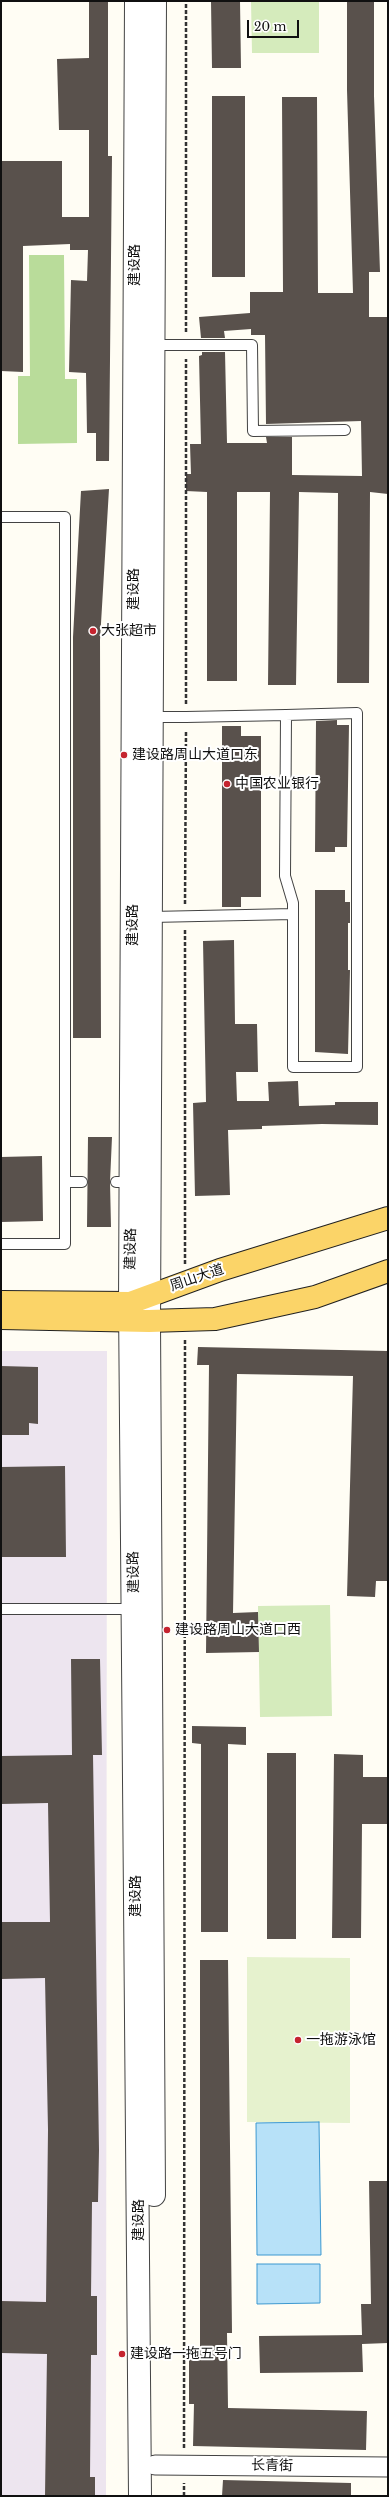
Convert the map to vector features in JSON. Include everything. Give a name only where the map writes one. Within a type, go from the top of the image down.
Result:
[{"type":"main road","name":"周山大道","points":[[1,1318],[140,1309],[185,1282],[388,1218]]},
{"type":"main road","name":"周山大道","points":[[1,1302],[140,1309],[185,1320],[215,1319],[315,1298],[388,1271]]},
{"type":"street","name":"建设路","points":[[136,1],[133,1182],[140,1309],[142,1609],[156,2496]]},
{"type":"street","name":"建设路","points":[[133,1182],[151,917],[155,1]]},
{"type":"street","name":"建设路","points":[[140,2496],[142,1609]]},
{"type":"street","name":"长青街","points":[[155,2465],[388,2467]]},
{"type":"lane","points":[[153,345],[252,345],[253,431],[345,430]]},
{"type":"lane","points":[[1,517],[65,517],[65,1244],[1,1244]]},
{"type":"lane","points":[[152,718],[357,713],[356,1067],[293,1067],[293,903],[285,876],[286,715]]},
{"type":"lane","points":[[151,917],[293,914]]},
{"type":"lane","points":[[65,1182],[82,1182]]},
{"type":"lane","points":[[1,1609],[142,1609]]},
{"type":"path","points":[[185,1282],[186,1]]},
{"type":"path","points":[[184,2496],[185,1320]]},
{"type":"shaded area","points":[[1,1351],[107,1351],[106,2496],[1,2496]]},
{"type":"green space","points":[[251,1],[319,1],[319,53],[252,53]]},
{"type":"green space","points":[[29,255],[64,255],[65,379],[77,379],[77,443],[18,444],[18,376],[30,376]]},
{"type":"green space","points":[[330,1605],[332,1716],[260,1717],[258,1606]]},
{"type":"green space","name":"一拖游泳馆","points":[[247,1957],[350,1958],[350,2123],[247,2122]]},
{"type":"water","points":[[319,2122],[321,2255],[257,2255],[256,2123]]},
{"type":"water","points":[[257,2264],[320,2264],[320,2303],[257,2304]]},
{"type":"building","points":[[89,1],[108,1],[108,156],[112,156],[109,461],[96,461],[96,433],[87,433],[86,373],[69,372],[71,280],[87,281],[88,250],[70,250],[70,244],[23,246],[23,372],[1,371],[1,161],[62,161],[62,217],[89,217],[89,130],[59,130],[57,59],[89,58]]},
{"type":"building","points":[[211,1],[240,1],[241,68],[212,68]]},
{"type":"building","points":[[347,1],[374,1],[374,96],[380,272],[369,272],[369,317],[388,317],[388,494],[370,492],[369,683],[337,683],[338,493],[299,492],[296,685],[268,685],[270,492],[237,492],[237,681],[207,681],[207,492],[186,491],[186,474],[191,474],[190,444],[201,444],[199,356],[202,355],[202,352],[225,352],[227,443],[267,443],[266,437],[292,437],[292,475],[362,476],[361,421],[266,424],[265,335],[251,335],[251,329],[224,331],[225,338],[201,338],[199,317],[250,313],[250,292],[283,292],[282,97],[317,97],[318,293],[353,293],[347,90]]},
{"type":"building","points":[[212,96],[245,96],[245,277],[212,277]]},
{"type":"building","points":[[109,489],[100,640],[101,1038],[73,1038],[73,637],[81,491]]},
{"type":"building","points":[[337,720],[337,725],[349,725],[347,847],[335,847],[335,852],[315,852],[316,721]]},
{"type":"building","points":[[222,726],[241,726],[241,736],[261,736],[261,897],[241,897],[241,907],[222,907]]},
{"type":"building","points":[[315,890],[345,890],[345,902],[350,902],[350,923],[348,923],[348,970],[350,970],[348,1054],[315,1052]]},
{"type":"building","points":[[234,940],[235,1024],[257,1024],[258,1072],[236,1072],[237,1101],[269,1101],[268,1082],[298,1081],[299,1106],[335,1105],[335,1102],[378,1102],[378,1125],[322,1124],[262,1126],[262,1129],[228,1130],[230,1195],[195,1196],[193,1103],[206,1102],[203,941]]},
{"type":"building","points":[[88,1137],[112,1137],[110,1182],[111,1227],[87,1227]]},
{"type":"building","points":[[42,1156],[43,1221],[1,1222],[1,1157]]},
{"type":"building","points":[[198,1347],[388,1351],[388,1581],[376,1581],[375,1597],[347,1596],[353,1376],[237,1374],[233,1613],[258,1612],[259,1652],[206,1653],[209,1365],[197,1365]]},
{"type":"building","points":[[1,1366],[38,1367],[38,1424],[29,1423],[29,1435],[1,1435]]},
{"type":"building","points":[[65,1466],[66,1557],[1,1557],[1,1467]]},
{"type":"building","points":[[71,1659],[100,1659],[102,1755],[93,1755],[99,2150],[98,2202],[92,2202],[91,2296],[97,2296],[97,2355],[91,2355],[90,2477],[95,2477],[95,2496],[45,2496],[47,2354],[1,2353],[1,2301],[46,2302],[48,2130],[45,1978],[1,1979],[1,1922],[50,1922],[48,1803],[1,1804],[1,1756],[72,1755]]},
{"type":"building","points":[[192,1726],[246,1727],[246,1745],[228,1744],[228,1932],[201,1932],[201,1744],[192,1743]]},
{"type":"building","points":[[267,1753],[296,1753],[296,1939],[267,1939]]},
{"type":"building","points":[[334,1754],[363,1755],[363,1777],[388,1777],[388,1824],[362,1824],[361,1938],[332,1938]]},
{"type":"building","points":[[200,1960],[228,1960],[232,2333],[227,2333],[228,2408],[367,2411],[366,2450],[193,2446],[194,2404],[189,2404],[189,2349],[200,2349]]},
{"type":"building","points":[[369,2181],[388,2181],[388,2343],[362,2344],[363,2372],[260,2373],[259,2336],[362,2335],[361,2304],[371,2304]]},
{"type":"building","points":[[223,2480],[351,2483],[351,2496],[222,2496]]},
{"type":"place","name":"大张超市","points":[[93,631]]},
{"type":"place","name":"建设路周山大道口东","points":[[124,755]]},
{"type":"place","name":"中国农业银行","points":[[227,784]]},
{"type":"place","name":"建设路周山大道口西","points":[[167,1630]]},
{"type":"place","name":"一拖游泳馆","points":[[298,2040]]},
{"type":"place","name":"建设路一拖五号门","points":[[122,2354]]}]
